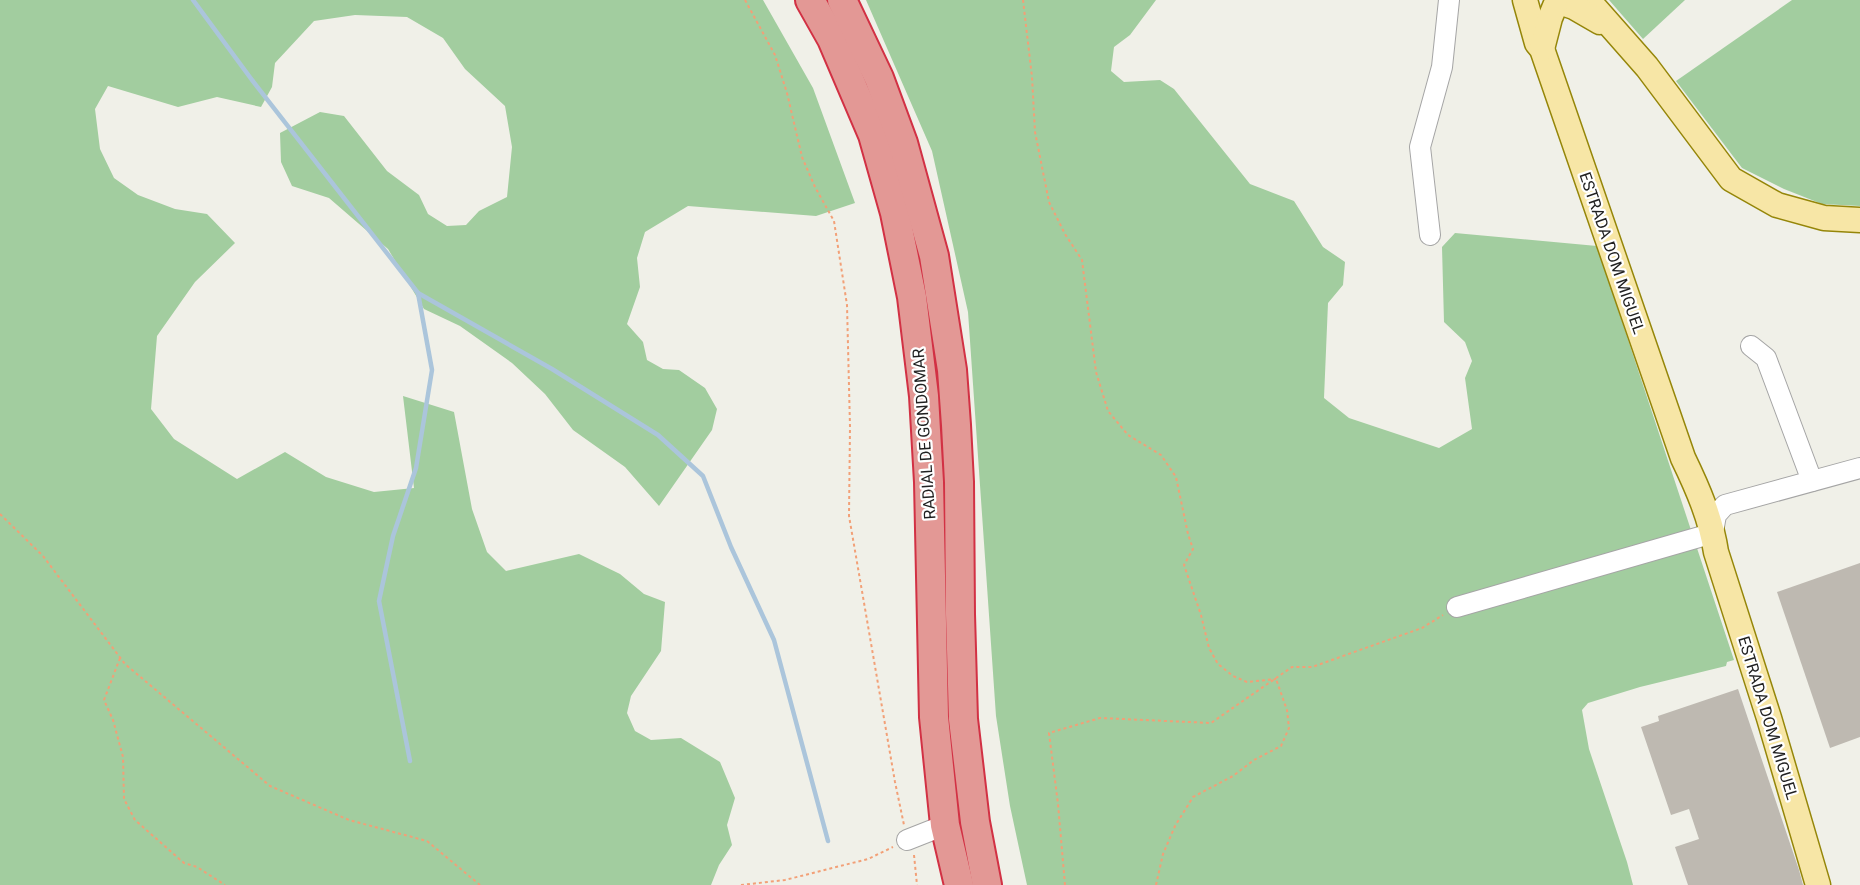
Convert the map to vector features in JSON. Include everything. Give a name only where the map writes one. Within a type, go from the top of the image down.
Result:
[{"type":"highway","name":"RADIAL DE GONDOMAR","points":[[810,0],[832,39],[873,135],[895,213],[912,297],[925,407],[929,482],[934,717],[945,825],[959,885]]},
{"type":"highway","name":"RADIAL DE GONDOMAR","points":[[842,0],[879,78],[903,143],[934,256],[952,370],[956,425],[963,719],[975,822],[987,885]]},
{"type":"main road","points":[[1525,0],[1532,7],[1543,9],[1561,3],[1574,7],[1620,35]]},
{"type":"main road","name":"ESTRADA DOM MIGUEL","points":[[1525,0],[1537,43],[1542,48],[1683,458],[1700,493],[1711,540],[1769,718],[1818,885]]},
{"type":"main road","points":[[1588,0],[1647,67],[1731,179],[1777,205],[1824,218],[1860,220]]},
{"type":"main road","points":[[1542,48],[1550,18],[1561,3]]},
{"type":"main road","name":"ESTRADA DOM MIGUEL","points":[[1683,458],[1690,494],[1711,540]]},
{"type":"street","points":[[1430,235],[1420,147],[1442,68],[1449,0]]},
{"type":"street","points":[[1751,345],[1766,358],[1812,481]]},
{"type":"street","points":[[1457,607],[1711,540],[1716,515],[1725,506],[1860,468]]},
{"type":"street","points":[[1700,493],[1708,500],[1725,506]]},
{"type":"street","points":[[907,840],[945,825]]},
{"type":"path","points":[[745,0],[775,55],[787,93],[802,157],[834,221],[847,305],[850,427],[849,516],[893,771],[907,840],[914,856],[917,885]]},
{"type":"path","points":[[1023,0],[1032,77],[1035,132],[1049,202],[1065,234],[1082,260],[1096,372],[1108,411],[1128,435],[1161,455],[1176,477],[1193,549],[1184,565],[1201,615],[1209,648],[1218,664],[1233,676],[1247,682],[1276,678]]},
{"type":"path","points":[[0,514],[43,556],[125,664],[270,786],[350,820],[427,841],[480,885]]},
{"type":"path","points":[[1065,885],[1049,733],[1100,718],[1211,723],[1292,667],[1312,667],[1422,628],[1457,607]]},
{"type":"path","points":[[120,658],[104,700],[113,720],[123,757],[124,799],[135,820],[184,863],[197,867],[225,885]]},
{"type":"path","points":[[1156,885],[1163,854],[1174,826],[1193,797],[1233,776],[1254,760],[1281,746],[1289,728],[1287,710],[1276,678]]},
{"type":"path","points":[[741,885],[785,880],[868,859],[907,840]]},
{"type":"green space","points":[[0,0],[763,0],[813,88],[855,203],[816,216],[688,206],[645,232],[637,258],[640,287],[627,324],[643,342],[647,360],[663,369],[679,370],[705,388],[717,409],[712,430],[659,506],[625,467],[573,430],[545,394],[512,363],[460,326],[424,309],[388,249],[329,198],[292,186],[281,162],[280,133],[320,112],[344,116],[387,171],[419,195],[428,214],[447,226],[466,225],[479,211],[507,197],[512,147],[505,106],[465,69],[443,38],[407,17],[355,15],[314,21],[275,63],[272,87],[261,107],[217,97],[178,107],[108,86],[95,109],[100,149],[114,178],[138,195],[175,209],[207,214],[235,243],[195,282],[157,336],[151,409],[174,439],[237,479],[285,452],[326,477],[374,492],[414,488],[403,396],[454,412],[472,509],[487,552],[506,571],[579,554],[620,574],[644,594],[665,602],[661,651],[631,696],[627,713],[635,731],[651,740],[681,738],[720,762],[735,798],[727,825],[732,845],[719,865],[711,885],[0,885]]},
{"type":"green space","points":[[866,0],[1156,0],[1130,35],[1114,47],[1111,71],[1124,82],[1160,80],[1174,89],[1250,184],[1294,201],[1323,247],[1345,262],[1343,285],[1328,303],[1324,398],[1349,418],[1439,448],[1472,429],[1465,378],[1472,361],[1465,342],[1444,322],[1442,247],[1455,233],[1597,246],[1734,660],[1727,662],[1726,666],[1640,687],[1588,703],[1582,710],[1589,749],[1633,885],[1027,885],[1010,806],[996,716],[968,312],[932,151]]},
{"type":"green space","points":[[1609,0],[1685,0],[1643,39]]},
{"type":"green space","points":[[1792,0],[1860,0],[1860,206],[1822,204],[1784,189],[1742,168],[1676,81]]},
{"type":"building","points":[[1860,563],[1860,737],[1830,748],[1777,592]]},
{"type":"building","points":[[1738,689],[1803,885],[1688,885],[1675,847],[1699,839],[1689,809],[1671,815],[1641,727],[1659,721],[1658,716]]},
{"type":"waterway","points":[[193,0],[252,80],[418,293],[552,369],[658,435],[703,476],[731,547],[774,640],[828,841]]},
{"type":"waterway","points":[[410,761],[379,601],[393,536],[416,468],[432,370],[418,293]]}]
